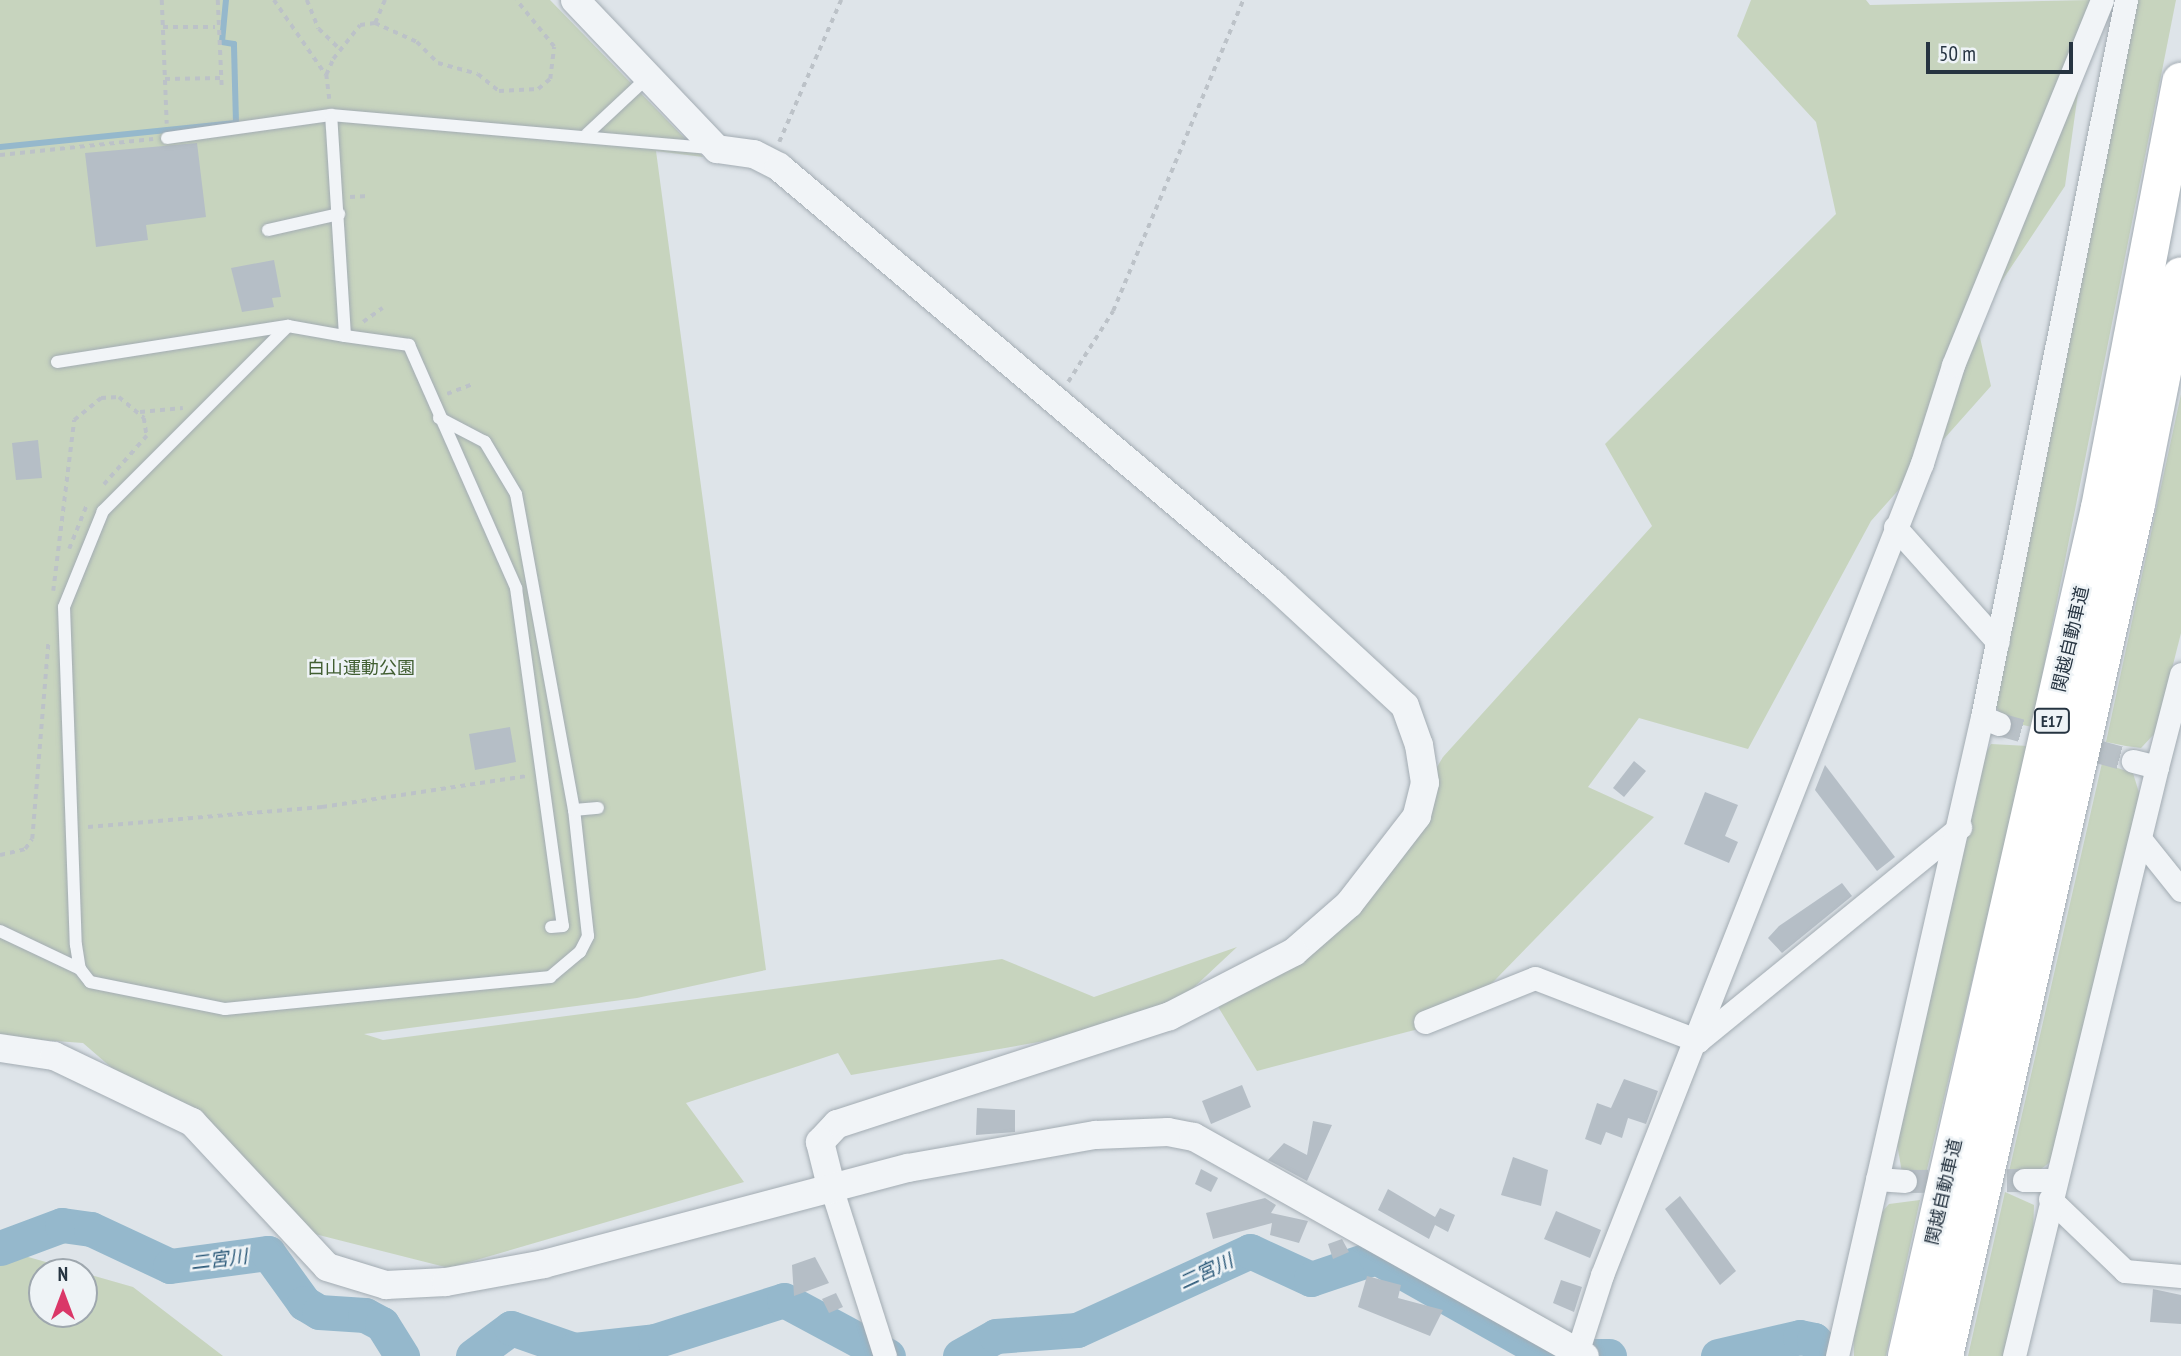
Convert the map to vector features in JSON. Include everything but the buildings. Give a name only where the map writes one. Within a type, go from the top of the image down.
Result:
[{"type":"highway","name":"関越自動車道","points":[[1907,1356],[2100,508],[2181,82]]},
{"type":"highway","name":"関越自動車道","points":[[1944,1356],[2121,572],[2181,276]]},
{"type":"street","points":[[575,0],[717,149],[770,162],[1058,398],[1405,706],[1424,783],[1417,816],[1349,904],[1294,952],[1208,1002],[837,1124],[820,1142],[832,1190],[885,1356]]},
{"type":"street","points":[[0,1048],[54,1056],[192,1122],[327,1267],[386,1285],[446,1283],[544,1264],[908,1168],[1130,1131],[1194,1137],[1580,1355],[1602,1275],[1698,1041],[1895,527],[1953,365],[2102,0]]},
{"type":"street","points":[[1849,1356],[1839,1345],[1960,827],[1990,720],[1998,642],[2126,0]]},
{"type":"street","points":[[1895,527],[1998,642]]},
{"type":"street","points":[[2014,1356],[2052,1189],[2181,674]]},
{"type":"street","points":[[2133,761],[2157,767]]},
{"type":"street","points":[[1698,1041],[1960,827]]},
{"type":"street","points":[[2141,840],[2181,890]]},
{"type":"street","points":[[1425,1022],[1535,978],[1698,1041]]},
{"type":"street","points":[[1877,1179],[1905,1181]]},
{"type":"street","points":[[2024,1180],[2052,1189],[2125,1271],[2181,1276]]},
{"type":"lane","points":[[587,134],[647,78]]},
{"type":"lane","points":[[331,115],[345,336]]},
{"type":"lane","points":[[167,138],[331,115],[587,134],[717,149]]},
{"type":"lane","points":[[268,230],[339,214]]},
{"type":"lane","points":[[80,969],[64,607],[103,511],[288,326]]},
{"type":"lane","points":[[57,362],[288,326],[409,345],[516,588],[546,773],[563,926],[551,927]]},
{"type":"lane","points":[[0,931],[80,969],[90,982],[225,1009],[550,977],[580,952],[587,936],[574,810],[516,494],[485,442],[439,418]]},
{"type":"lane","points":[[574,810],[598,808]]},
{"type":"path","points":[[0,155],[167,138],[162,0]]},
{"type":"path","points":[[218,0],[215,26],[222,88]]},
{"type":"path","points":[[274,0],[326,75],[331,115]]},
{"type":"path","points":[[307,0],[319,29],[341,50]]},
{"type":"path","points":[[375,23],[385,0]]},
{"type":"path","points":[[326,75],[360,25],[375,23],[417,42],[438,63],[478,74],[499,91],[538,89],[550,79],[554,47],[516,0]]},
{"type":"path","points":[[770,162],[841,0]]},
{"type":"path","points":[[1058,398],[1113,311],[1243,0]]},
{"type":"path","points":[[163,27],[215,26]]},
{"type":"path","points":[[165,79],[221,78]]},
{"type":"path","points":[[432,399],[473,384]]},
{"type":"path","points":[[140,412],[207,405]]},
{"type":"path","points":[[72,828],[322,807],[546,773]]},
{"type":"green space","name":"白山運動公園","points":[[0,0],[550,0],[703,157],[656,151],[766,970],[637,998],[364,1034],[383,1040],[1002,959],[1094,997],[1237,947],[1158,1021],[851,1075],[838,1053],[686,1103],[744,1182],[449,1268],[299,1230],[83,1043],[0,1037]]},
{"type":"green space","points":[[1751,0],[1866,0],[1870,5],[2091,0],[2065,186],[1976,320],[1991,386],[1871,521],[1748,749],[1639,718],[1588,787],[1654,817],[1457,1019],[1257,1071],[1217,1005],[1361,895],[1443,757],[1652,526],[1605,444],[1836,214],[1816,122],[1737,36]]},
{"type":"green space","points":[[2128,0],[2176,0],[2032,727],[2005,721],[1995,705]]},
{"type":"green space","points":[[2181,394],[2181,633],[2156,732],[2141,748],[2126,746],[2106,742]]},
{"type":"green space","points":[[1991,744],[2028,746],[1925,1178],[1903,1178],[1897,1144],[1980,762]]},
{"type":"green space","points":[[2102,763],[2133,773],[2140,796],[2053,1160],[2033,1175],[2008,1176]]},
{"type":"green space","points":[[2005,1192],[2034,1205],[2033,1235],[2005,1356],[1968,1356]]},
{"type":"green space","points":[[1920,1200],[1886,1356],[1854,1356],[1853,1323],[1881,1213],[1889,1204]]},
{"type":"green space","points":[[0,1249],[32,1258],[28,1258],[28,1328],[98,1328],[98,1277],[133,1287],[223,1356],[0,1356]]},
{"type":"waterway","points":[[0,147],[236,123],[234,44],[222,42],[226,0]]},
{"type":"waterway","name":"二宮川","points":[[0,1248],[62,1225],[91,1229],[170,1266],[268,1253],[304,1303],[319,1312],[365,1315],[382,1324],[402,1356]]},
{"type":"waterway","name":"二宮川","points":[[960,1356],[996,1336],[1077,1330],[1250,1251],[1311,1279],[1376,1257],[1552,1356]]},
{"type":"waterway","name":"二宮川","points":[[473,1356],[511,1328],[574,1350],[655,1341],[784,1300],[888,1356]]},
{"type":"waterway","name":"二宮川","points":[[1718,1356],[1800,1337],[1814,1340],[1829,1356]]},
{"type":"waterway","name":"二宮川","points":[[1556,1356],[1609,1356]]},
{"type":"tunnel","points":[[1999,724],[2133,761]]},
{"type":"tunnel","points":[[1905,1181],[2024,1180]]}]
